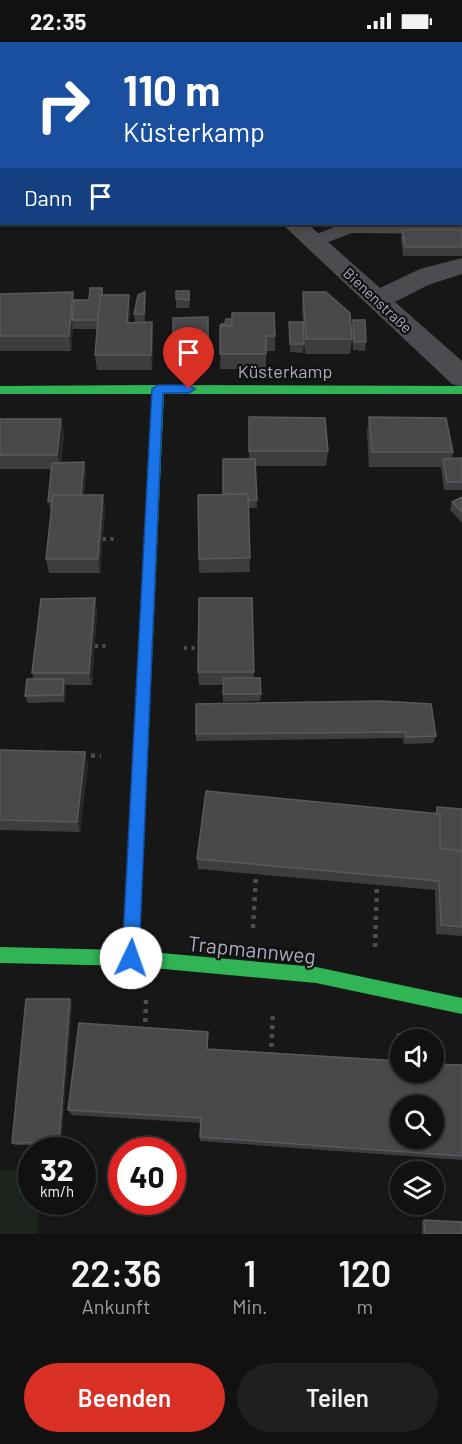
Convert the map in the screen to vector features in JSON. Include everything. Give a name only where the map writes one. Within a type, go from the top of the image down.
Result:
[{"type":"street","name":"Bienenstraße","points":[[295,225],[462,377]]},
{"type":"street","points":[[379,300],[406,282],[462,266]]},
{"type":"street","points":[[131,958],[158,389]]},
{"type":"street","name":"Küsterkamp","points":[[0,390],[462,390]]},
{"type":"street","name":"Trapmannweg","points":[[0,955],[131,958],[316,975],[462,1006]]},
{"type":"lane","points":[[315,241],[350,228],[462,228]]},
{"type":"path","points":[[79,755],[140,757]]},
{"type":"path","points":[[252,931],[256,875]]},
{"type":"path","points":[[374,950],[377,885]]},
{"type":"path","points":[[145,1035],[147,993]]},
{"type":"path","points":[[271,1060],[273,1004]]},
{"type":"path","points":[[399,1024],[399,1029]]},
{"type":"shaded area","points":[[0,1170],[18,1170],[18,1215],[39,1215],[37,1234],[0,1234]]},
{"type":"building","points":[[402,230],[462,230],[462,247],[405,247]]},
{"type":"building","points":[[90,288],[102,288],[98,320],[72,320],[74,300],[89,300]]},
{"type":"building","points":[[176,291],[189,291],[189,300],[176,299]]},
{"type":"building","points":[[73,292],[69,336],[0,336],[0,294]]},
{"type":"building","points":[[145,292],[144,314],[134,314],[138,295]]},
{"type":"building","points":[[303,292],[326,292],[350,313],[352,339],[306,339]]},
{"type":"building","points":[[100,295],[129,295],[127,323],[152,322],[151,355],[95,355]]},
{"type":"building","points":[[232,313],[274,313],[275,336],[266,336],[266,354],[220,354],[220,326],[232,326]]},
{"type":"building","points":[[208,317],[208,341],[173,341],[173,318]]},
{"type":"building","points":[[226,319],[232,319],[232,326],[221,326],[225,324]]},
{"type":"building","points":[[353,320],[365,320],[366,342],[354,342]]},
{"type":"building","points":[[289,322],[303,322],[304,344],[290,344]]},
{"type":"building","points":[[249,417],[325,418],[328,451],[249,451]]},
{"type":"building","points":[[369,417],[446,418],[453,452],[372,452]]},
{"type":"building","points":[[0,419],[61,419],[57,455],[0,455]]},
{"type":"building","points":[[462,458],[462,482],[447,482],[443,459]]},
{"type":"building","points":[[223,459],[255,459],[257,500],[248,500],[248,494],[223,494]]},
{"type":"building","points":[[84,462],[81,495],[53,495],[52,501],[48,501],[52,463]]},
{"type":"building","points":[[248,494],[250,558],[199,559],[198,495]]},
{"type":"building","points":[[53,495],[103,495],[98,559],[46,559]]},
{"type":"building","points":[[462,497],[462,512],[452,502]]},
{"type":"building","points":[[95,598],[89,673],[32,673],[41,599]]},
{"type":"building","points":[[199,598],[252,598],[254,672],[198,672]]},
{"type":"building","points":[[224,678],[260,678],[261,694],[223,694]]},
{"type":"building","points":[[27,679],[64,679],[63,695],[25,696]]},
{"type":"building","points":[[381,701],[431,704],[436,736],[406,737],[405,732],[196,734],[196,704]]},
{"type":"building","points":[[0,750],[85,752],[77,822],[0,820]]},
{"type":"building","points":[[206,791],[440,814],[440,848],[462,851],[462,927],[441,925],[439,881],[197,859]]},
{"type":"building","points":[[437,807],[462,809],[462,851],[440,848],[440,814],[437,814]]},
{"type":"building","points":[[26,999],[70,999],[59,1137],[18,1137],[18,1143],[12,1143]]},
{"type":"building","points":[[79,1023],[208,1032],[207,1049],[390,1060],[390,1083],[444,1083],[444,1064],[462,1065],[462,1156],[200,1137],[201,1118],[68,1110]]},
{"type":"building","points":[[424,1220],[462,1222],[462,1234],[425,1234]]},
{"type":"traffic: fast","points":[[131,958],[158,389]]},
{"type":"traffic: fast","points":[[0,390],[462,390]]},
{"type":"traffic: fast","points":[[0,955],[131,958],[316,975],[462,1006]]},
{"type":"route","points":[[131,958],[158,389],[189,389]]}]
